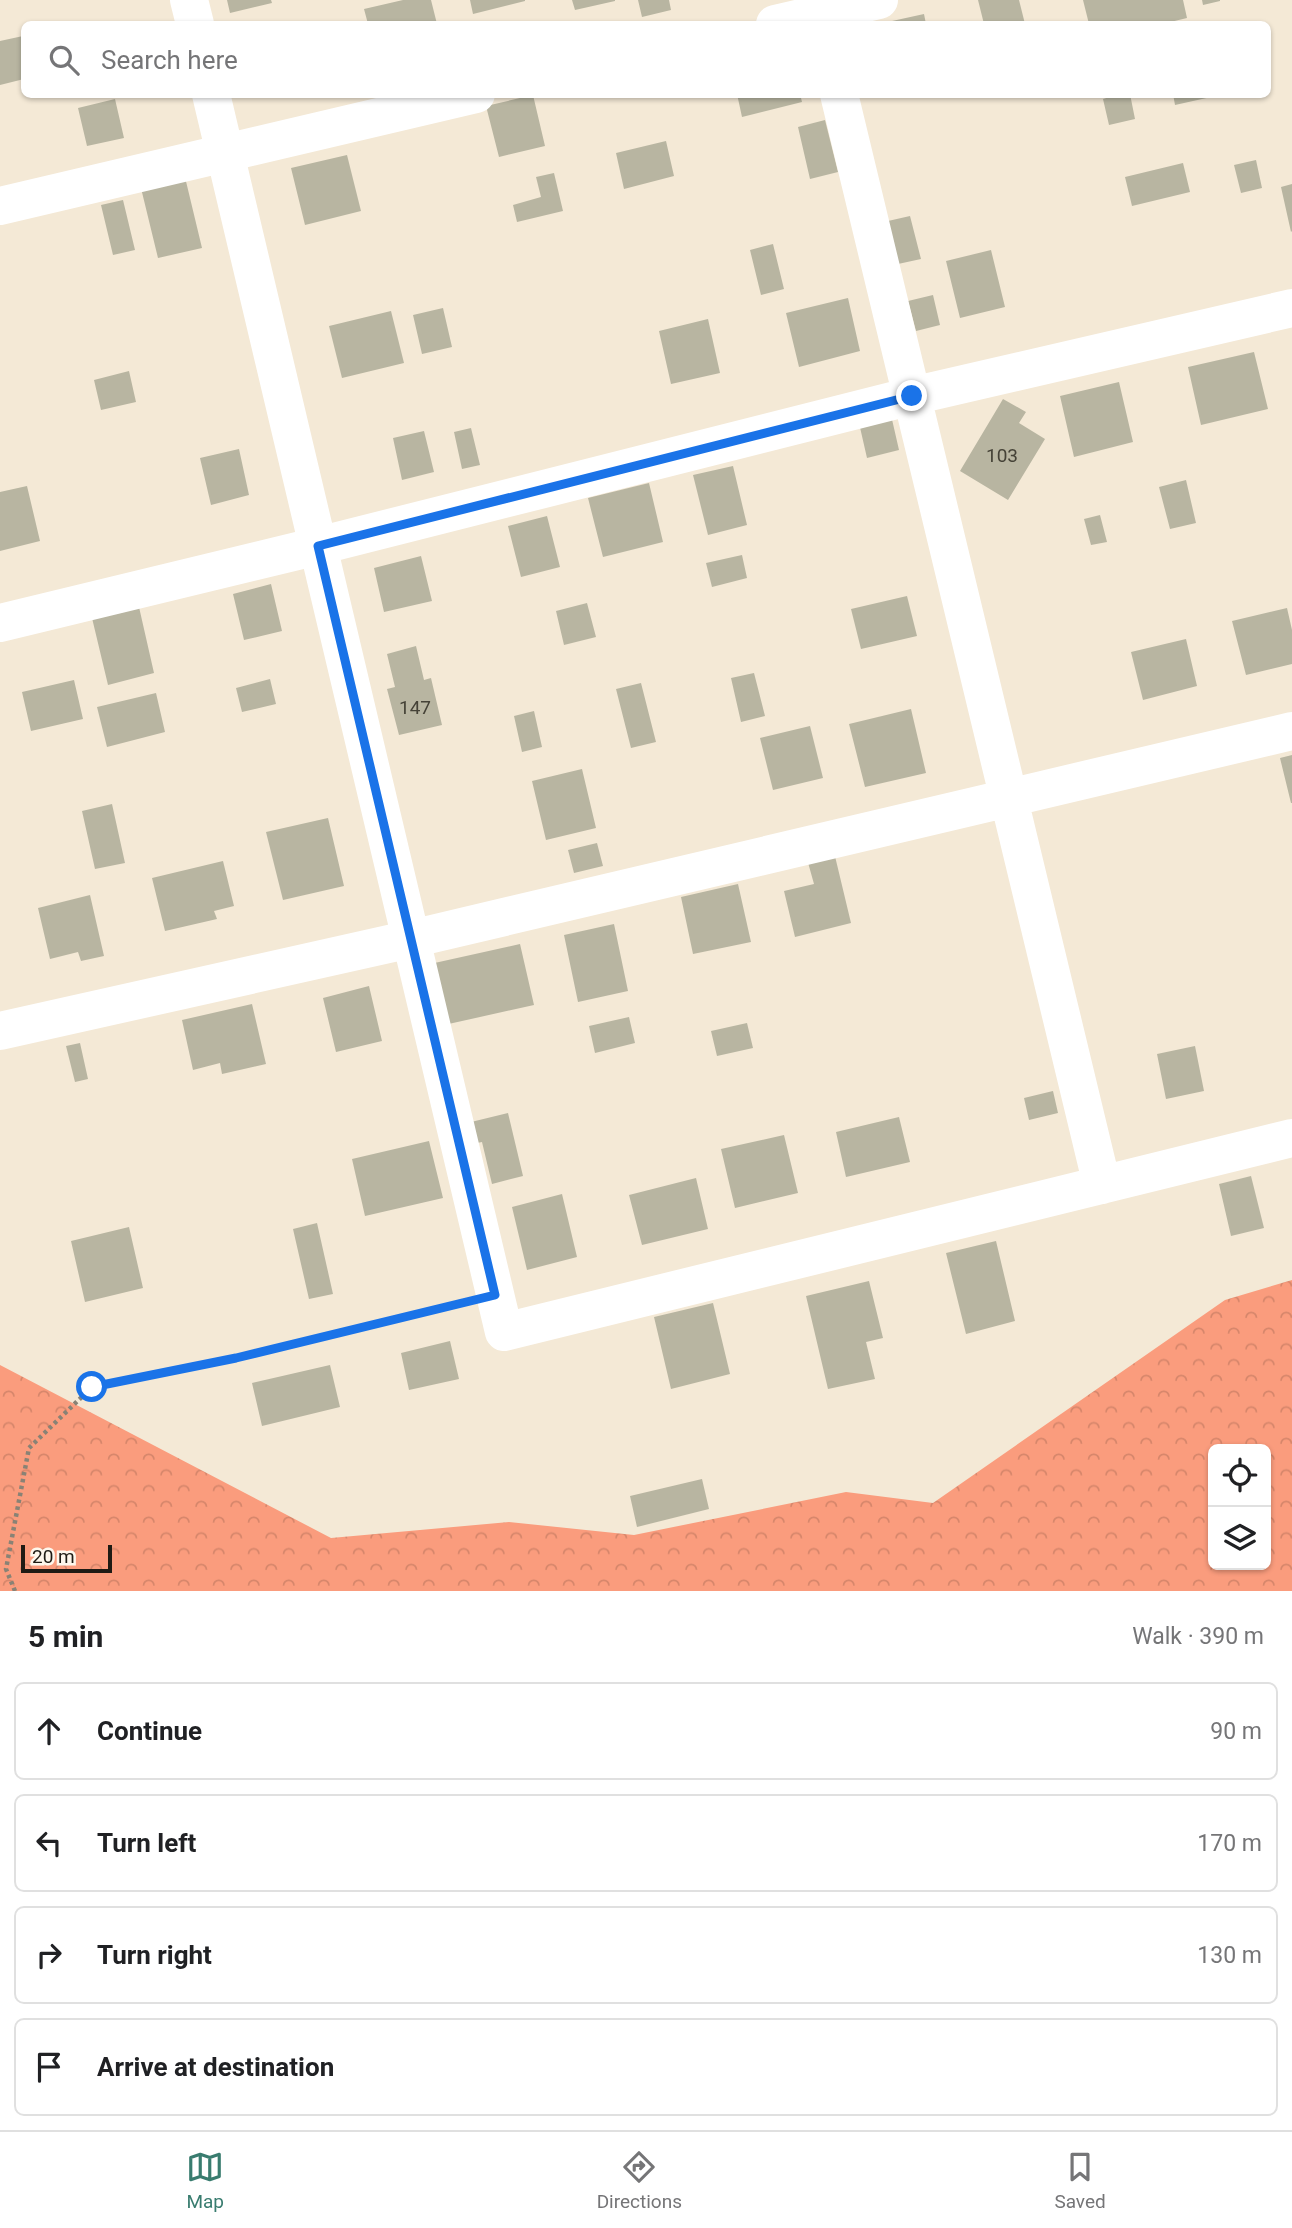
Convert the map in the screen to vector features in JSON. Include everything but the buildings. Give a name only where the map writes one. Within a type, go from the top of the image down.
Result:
[{"type":"street","points":[[189,0],[194,21]]},
{"type":"street","points":[[787,21],[879,0]]},
{"type":"street","points":[[212,98],[504,1332],[1292,1138]]},
{"type":"street","points":[[0,206],[459,98]]},
{"type":"street","points":[[840,98],[1102,1185]]},
{"type":"street","points":[[0,623],[912,396],[1292,308]]},
{"type":"street","points":[[0,1031],[411,939],[1292,731]]},
{"type":"path","points":[[15,1591],[6,1569],[29,1448],[92,1387],[236,1358],[495,1295]]},
{"type":"green space","points":[[1292,1280],[1292,1591],[0,1591],[0,1365],[331,1538],[509,1522],[634,1535],[846,1492],[933,1503],[1225,1300]]},
{"type":"route","points":[[92,1387],[236,1358],[495,1295],[318,546],[912,396]]}]
